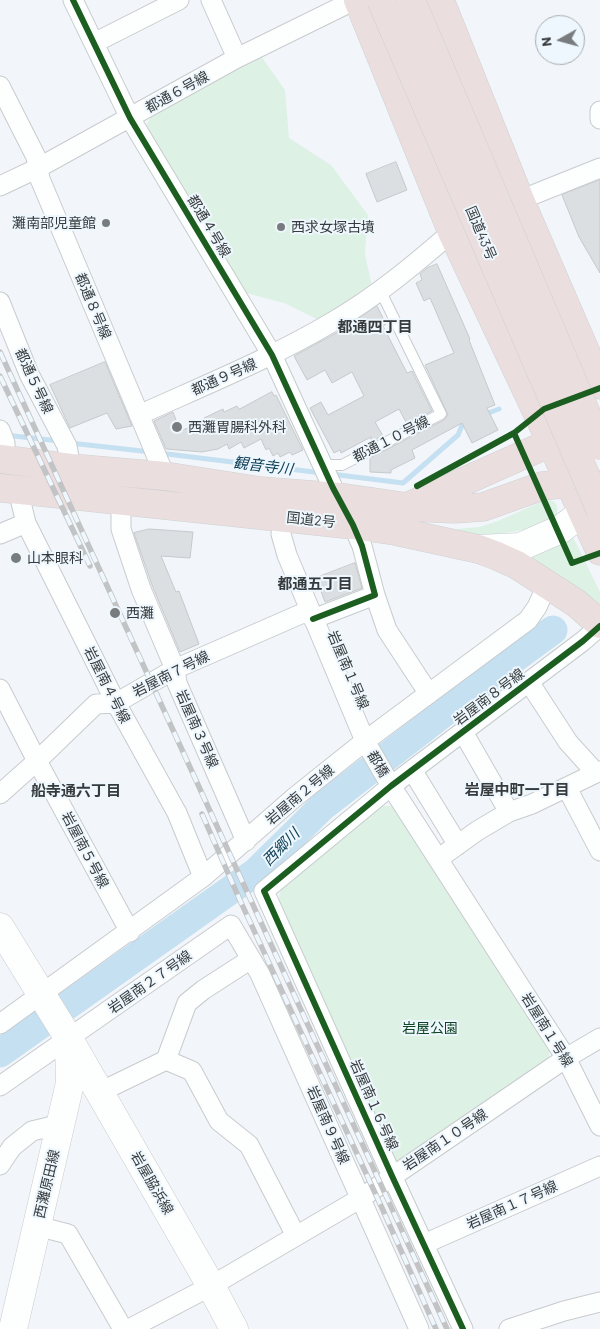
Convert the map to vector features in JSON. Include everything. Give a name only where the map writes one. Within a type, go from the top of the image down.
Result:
[{"type":"highway","points":[[356,0],[452,232],[552,442],[584,478],[594,507],[600,551]]},
{"type":"highway","name":"国道43号","points":[[381,0],[584,478]]},
{"type":"highway","name":"国道43号","points":[[411,0],[600,446]]},
{"type":"highway","points":[[440,0],[520,200],[597,369]]},
{"type":"highway","points":[[408,507],[600,422]]},
{"type":"highway","name":"国道2号","points":[[2,448],[66,449],[162,470],[292,510],[353,525],[395,531],[478,549],[517,565],[576,603],[600,625]]},
{"type":"highway","name":"国道2号","points":[[9,489],[121,501],[292,510],[330,485],[408,507],[454,510],[483,507],[542,486],[584,478]]},
{"type":"street","name":"都通４号線","points":[[73,0],[130,118],[272,355],[330,485],[353,525],[362,546],[375,595],[387,630],[429,694]]},
{"type":"street","points":[[94,44],[179,0]]},
{"type":"street","points":[[212,0],[238,58]]},
{"type":"street","name":"都通６号線","points":[[0,186],[38,168],[238,58],[356,0]]},
{"type":"street","name":"都通８号線","points":[[0,86],[36,157],[40,178],[162,470]]},
{"type":"street","points":[[600,111],[600,119]]},
{"type":"street","points":[[520,200],[600,168]]},
{"type":"street","name":"都通９号線","points":[[139,415],[272,355],[336,320],[398,278],[452,232]]},
{"type":"street","name":"都通５号線","points":[[0,302],[29,374],[66,449]]},
{"type":"street","name":"岩屋南４号線","points":[[9,489],[116,703],[177,813],[203,877]]},
{"type":"street","name":"岩屋南３号線","points":[[121,501],[121,529],[141,589],[175,669],[178,683],[246,841]]},
{"type":"street","points":[[478,549],[520,547],[562,529],[594,507]]},
{"type":"street","name":"岩屋南１号線","points":[[292,510],[281,534],[287,555],[365,741]]},
{"type":"street","points":[[0,534],[26,523]]},
{"type":"street","name":"岩屋南２号線","points":[[0,1024],[130,932],[203,877],[295,797],[365,741],[528,620],[537,607],[546,585]]},
{"type":"street","name":"岩屋南７号線","points":[[0,794],[96,704],[116,703],[175,669],[312,615],[375,595]]},
{"type":"street","name":"岩屋南８号線","points":[[264,890],[391,786],[583,641],[600,625]]},
{"type":"street","points":[[438,859],[476,831],[509,812],[532,804],[598,772],[568,742],[529,682]]},
{"type":"street","name":"岩屋南５号線","points":[[0,688],[37,761],[130,932]]},
{"type":"street","points":[[463,732],[509,812]]},
{"type":"street","name":"都橋","points":[[365,741],[391,786]]},
{"type":"street","points":[[412,770],[458,845]]},
{"type":"street","name":"岩屋南１号線","points":[[391,786],[566,1058],[600,1126]]},
{"type":"street","points":[[567,788],[600,851]]},
{"type":"street","name":"岩屋南１６号線","points":[[264,890],[463,1329]]},
{"type":"street","name":"岩屋南９号線","points":[[231,925],[260,974],[419,1329]]},
{"type":"street","name":"岩屋南２７号線","points":[[0,1086],[231,925]]},
{"type":"street","points":[[0,927],[42,994]]},
{"type":"street","points":[[100,1092],[166,1060],[188,1003],[203,990],[251,959]]},
{"type":"street","name":"岩屋脇浜線","points":[[42,994],[212,1286],[234,1329]]},
{"type":"street","name":"岩屋南１０号線","points":[[129,1329],[212,1286],[361,1198],[566,1058],[600,1038]]},
{"type":"street","name":"西灘原田線","points":[[14,1329],[70,1083],[69,1039]]},
{"type":"street","points":[[166,1060],[192,1071],[219,1121],[249,1146],[296,1236]]},
{"type":"street","points":[[0,1165],[12,1147],[32,1130],[61,1124]]},
{"type":"street","name":"岩屋南１７号線","points":[[424,1244],[600,1166]]},
{"type":"street","points":[[37,1226],[68,1234],[124,1329]]},
{"type":"street","points":[[509,1329],[564,1311],[600,1302]]},
{"type":"lane","name":"都通１０号線","points":[[330,485],[342,465],[441,414],[380,290]]},
{"type":"green space","points":[[261,56],[285,90],[289,138],[331,165],[368,215],[365,254],[372,287],[319,320],[284,303],[242,292],[144,129],[153,113]]},
{"type":"green space","points":[[549,500],[556,505],[557,515],[533,527],[505,533],[483,534],[473,534],[456,529],[479,527]]},
{"type":"green space","points":[[573,537],[600,592],[600,611],[528,559]]},
{"type":"green space","name":"岩屋公園","points":[[382,806],[396,806],[551,1047],[547,1062],[393,1168],[278,910],[280,891],[315,857]]},
{"type":"building","points":[[396,162],[407,190],[377,202],[366,174]]},
{"type":"building","points":[[600,180],[600,273],[579,237],[562,195]]},
{"type":"building","points":[[437,264],[470,339],[495,405],[487,408],[498,430],[472,443],[462,423],[412,450],[415,458],[391,470],[391,473],[370,472],[370,458],[444,420],[448,415],[425,365],[454,353],[430,298],[424,301],[416,283],[422,280],[420,274],[427,268]]},
{"type":"building","points":[[377,306],[386,324],[383,326],[407,373],[412,371],[432,411],[407,424],[399,409],[375,422],[383,436],[371,442],[371,437],[341,453],[340,450],[334,453],[310,408],[321,402],[328,415],[364,396],[352,372],[332,383],[325,370],[307,380],[294,356],[340,331]]},
{"type":"building","points":[[105,362],[132,426],[116,429],[107,413],[70,428],[50,385]]},
{"type":"building","points":[[272,392],[274,396],[276,395],[303,450],[292,455],[290,452],[280,457],[278,453],[273,456],[269,448],[266,450],[261,439],[244,448],[241,442],[229,449],[227,444],[218,449],[202,452],[166,449],[154,421],[173,412],[180,431],[205,421],[204,418],[223,409],[224,412],[237,406],[239,409]]},
{"type":"building","points":[[149,529],[193,532],[190,558],[161,556],[176,592],[179,591],[199,644],[180,652],[152,585],[134,533]]},
{"type":"building","points":[[355,563],[362,588],[325,602],[316,578]]},
{"type":"waterway","name":"観音寺川","points":[[483,415],[499,409]]},
{"type":"waterway","name":"観音寺川","points":[[331,474],[403,483],[458,435],[463,423],[468,421]]},
{"type":"waterway","name":"観音寺川","points":[[5,435],[59,441]]},
{"type":"waterway","name":"観音寺川","points":[[70,443],[151,452]]},
{"type":"waterway","name":"観音寺川","points":[[159,453],[322,473]]},
{"type":"waterway","name":"西郷川","points":[[0,1053],[256,872],[323,806],[553,630]]},
{"type":"railway","points":[[0,352],[447,1329]]},
{"type":"railway","points":[[0,376],[90,566]]},
{"type":"railway","points":[[202,814],[436,1329]]},
{"type":"cycle path","points":[[73,0],[130,118],[272,355],[333,488],[362,546],[375,595],[313,619]]},
{"type":"cycle path","points":[[417,486],[514,433],[544,409],[600,388]]},
{"type":"cycle path","points":[[514,433],[572,563],[600,553]]},
{"type":"cycle path","points":[[463,1329],[264,891],[391,786],[583,641],[600,626]]},
{"type":"place","name":"灘南部児童館","points":[[106,223]]},
{"type":"place","name":"西求女塚古墳","points":[[281,227]]},
{"type":"place","name":"西灘胃腸科外科","points":[[177,427]]},
{"type":"place","name":"山本眼科","points":[[16,558]]},
{"type":"place","name":"西灘","points":[[115,613]]},
{"type":"district","name":"都通四丁目","points":[[375,327]]},
{"type":"district","name":"都通五丁目","points":[[315,584]]},
{"type":"district","name":"岩屋中町一丁目","points":[[517,790]]},
{"type":"district","name":"船寺通六丁目","points":[[76,791]]}]
